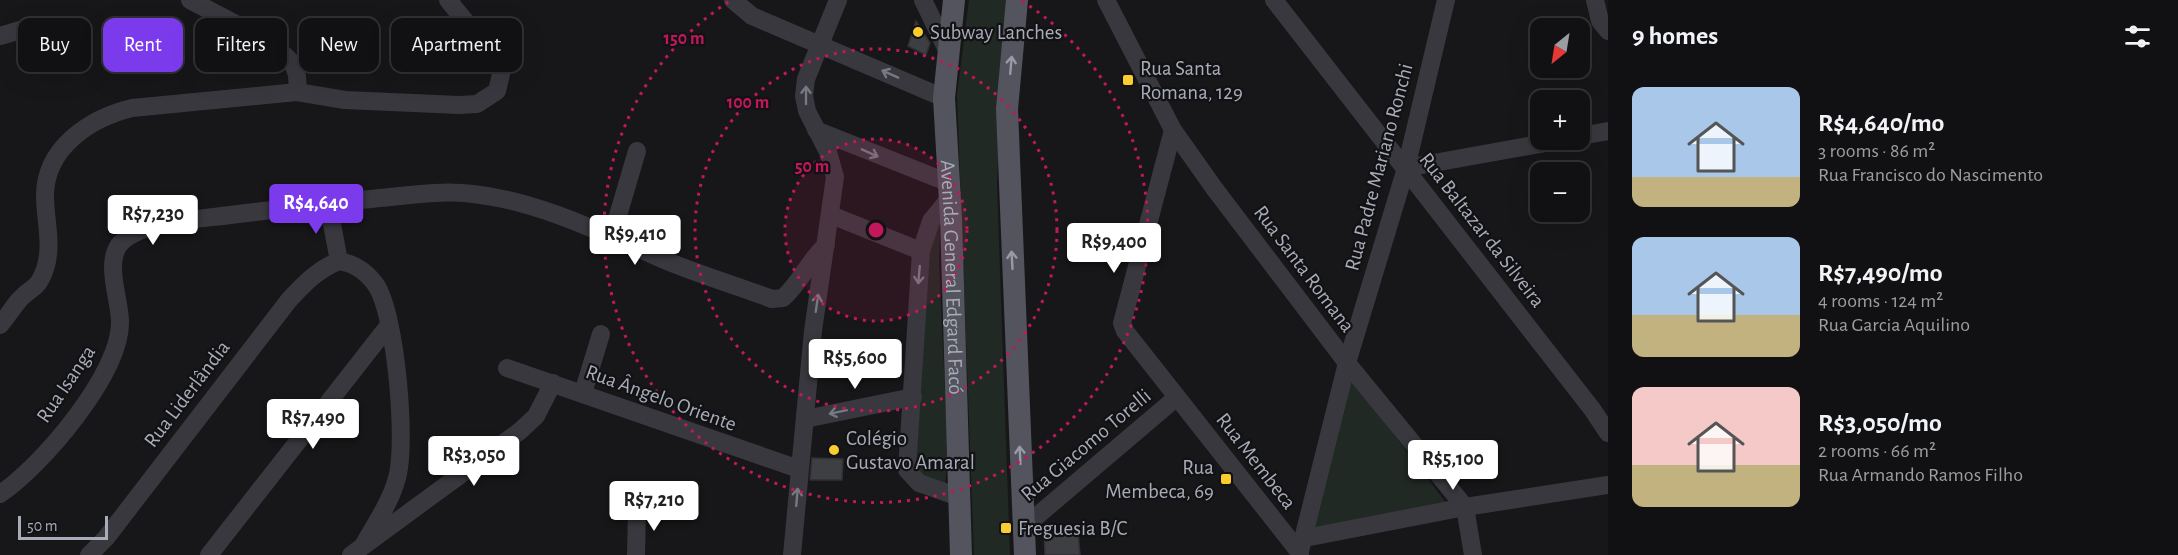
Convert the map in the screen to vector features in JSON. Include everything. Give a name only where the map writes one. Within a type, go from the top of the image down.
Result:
[{"type":"main road","name":"Avenida General Edgard Facó","points":[[954,0],[944,98],[961,555]]},
{"type":"main road","points":[[1017,0],[1007,109],[1025,555]]},
{"type":"street","points":[[190,0],[259,38],[290,60],[297,73],[297,92]]},
{"type":"street","points":[[0,325],[21,297],[38,287],[46,267],[49,250],[45,194],[58,156],[74,135],[108,114],[132,108],[297,92],[345,100],[433,106],[477,104],[497,92],[501,74],[495,58],[448,0]]},
{"type":"street","points":[[733,0],[752,16],[820,43],[944,98]]},
{"type":"street","points":[[792,555],[813,331],[835,177],[828,152],[807,111],[804,96],[806,79],[838,0]]},
{"type":"street","points":[[923,0],[948,52]]},
{"type":"street","name":"Rua Santa Romana","points":[[1106,0],[1173,130],[1347,363],[1465,507],[1473,555]]},
{"type":"street","name":"Rua Baltazar da Silveira","points":[[1275,0],[1592,408],[1608,433]]},
{"type":"street","name":"Rua Padre Mariano Ronchi","points":[[1301,549],[1347,363],[1406,168],[1446,0]]},
{"type":"street","points":[[1595,0],[1600,21],[1608,31]]},
{"type":"street","points":[[0,36],[18,31]]},
{"type":"street","points":[[816,130],[949,191],[931,221],[921,251],[908,470],[919,483],[959,497]]},
{"type":"street","name":"Rua Membeca","points":[[1173,130],[1122,323],[1125,331],[1177,397],[1301,549]]},
{"type":"street","points":[[1590,134],[1608,131]]},
{"type":"street","points":[[1406,168],[1530,146]]},
{"type":"street","points":[[612,236],[637,152]]},
{"type":"street","name":"Rua Isanga","points":[[0,494],[45,453],[81,408],[111,363],[117,347],[120,322],[114,256],[122,242],[144,230],[175,222],[328,203],[471,193],[502,198],[612,236],[664,260],[772,299],[783,298],[793,289],[809,260],[826,245]]},
{"type":"street","points":[[328,203],[333,263],[364,271],[377,286],[389,325],[400,422],[401,452],[397,478],[358,549]]},
{"type":"street","points":[[831,215],[921,251]]},
{"type":"street","name":"Rua Liderlândia","points":[[89,555],[106,538],[289,300],[333,263]]},
{"type":"street","points":[[209,555],[389,325]]},
{"type":"street","points":[[583,393],[601,334]]},
{"type":"street","name":"Rua Ângelo Oriente","points":[[507,368],[583,393],[691,434],[799,469]]},
{"type":"street","points":[[358,549],[520,430],[536,416],[553,383]]},
{"type":"street","points":[[805,419],[913,397]]},
{"type":"street","name":"Rua Giacomo Torelli","points":[[1024,527],[1177,397]]},
{"type":"street","points":[[1301,549],[1465,507],[1608,485]]},
{"type":"street","points":[[636,555],[637,509]]},
{"type":"shaded area","points":[[969,0],[1007,0],[1003,30],[997,184],[1010,555],[974,555],[957,96]]},
{"type":"shaded area","points":[[940,214],[939,263],[948,455],[945,486],[913,476],[925,254]]},
{"type":"shaded area","points":[[1351,379],[1447,504],[1310,533]]},
{"type":"building","name":"Subway Lanches","points":[[916,21],[930,43],[926,55],[908,46]]},
{"type":"building","points":[[812,458],[843,459],[842,480],[810,480]]},
{"type":"building","points":[[1078,532],[1080,555],[1045,555],[1044,534]]},
{"type":"place","name":"Subway Lanches","points":[[918,32]]},
{"type":"place","name":"Rua Santa Romana, 129","points":[[1128,80]]},
{"type":"place","name":"Colégio Gustavo Amaral","points":[[834,450]]},
{"type":"place","name":"Rua Membeca, 69","points":[[1226,479]]},
{"type":"place","name":"Freguesia B/C","points":[[1006,528]]}]
